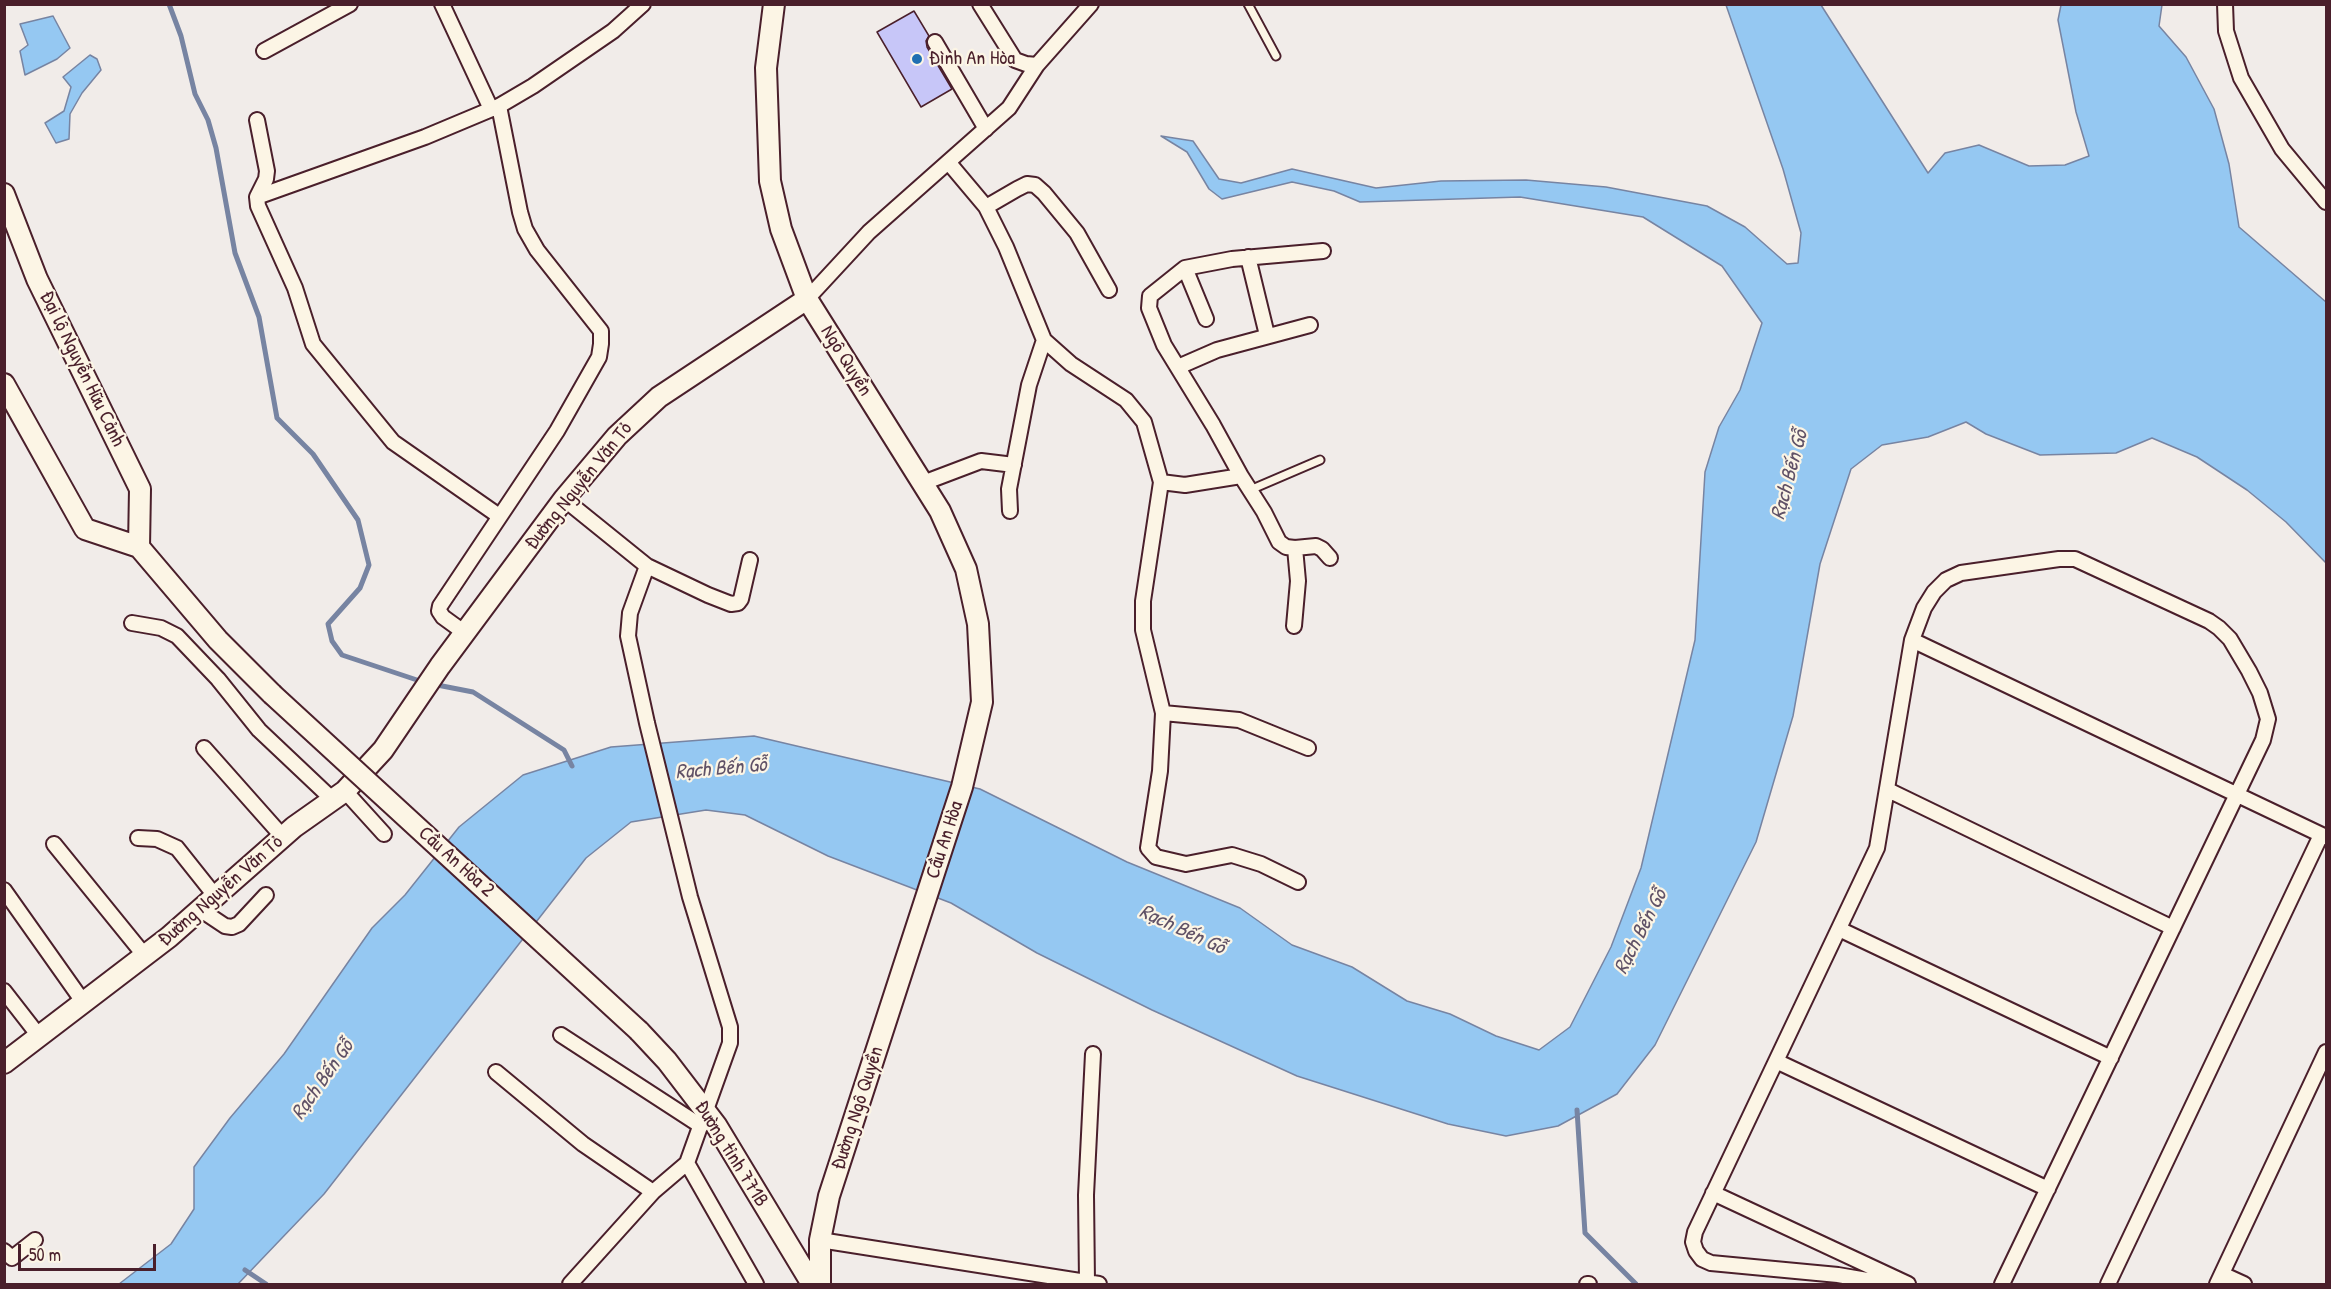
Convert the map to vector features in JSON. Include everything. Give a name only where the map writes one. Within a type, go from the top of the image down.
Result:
[{"type":"street","points":[[264,51],[350,4]]},
{"type":"street","points":[[442,4],[495,108],[525,229],[537,250],[601,331],[598,357],[557,431],[440,606],[439,611],[443,617],[465,633]]},
{"type":"street","points":[[257,197],[425,137],[495,108],[533,86],[613,31],[643,4]]},
{"type":"street","name":"Ngô Quyền","points":[[774,4],[766,68],[770,181],[781,229],[807,299],[940,511],[966,569],[978,624],[982,702]]},
{"type":"street","points":[[980,4],[1015,60],[1037,65]]},
{"type":"street","points":[[807,299],[869,232],[1009,108],[1037,65],[1091,4]]},
{"type":"street","points":[[2225,4],[2226,31],[2241,78],[2282,149],[2326,202]]},
{"type":"street","points":[[935,42],[986,129]]},
{"type":"street","points":[[257,120],[267,171],[266,179],[257,197],[258,206],[296,288],[313,344],[393,442],[499,516]]},
{"type":"street","points":[[949,163],[986,207],[1006,247],[1044,340],[1071,364],[1135,408],[1144,422],[1161,482],[1145,575],[1143,630],[1163,713],[1160,771],[1148,848],[1151,854],[1186,864],[1232,855],[1261,864],[1298,882]]},
{"type":"street","points":[[986,207],[1027,184],[1035,186],[1044,193],[1077,233],[1109,290]]},
{"type":"street","name":"Đại lộ Nguyễn Hữu Cảnh","points":[[4,194],[37,279],[141,489],[139,547]]},
{"type":"street","points":[[1323,250],[1248,257],[1185,268],[1150,296],[1149,308],[1164,345],[1213,425],[1279,542],[1295,549],[1316,546],[1330,558]]},
{"type":"street","points":[[1248,257],[1268,335]]},
{"type":"street","points":[[1185,268],[1206,319]]},
{"type":"street","name":"Đường Nguyễn Văn Tỏ","points":[[4,1063],[145,956],[283,837],[339,795],[383,750],[440,666],[564,499],[610,444],[646,408],[807,299]]},
{"type":"street","points":[[1178,367],[1217,350],[1310,325]]},
{"type":"street","points":[[1010,511],[1009,489],[1029,385],[1044,340]]},
{"type":"street","points":[[4,384],[85,529],[139,547]]},
{"type":"street","points":[[923,483],[981,461],[1014,465]]},
{"type":"street","points":[[1161,482],[1185,485],[1241,476]]},
{"type":"street","points":[[564,499],[647,566],[731,604],[738,603],[741,599],[750,560]]},
{"type":"street","name":"Cầu An Hòa 2","points":[[139,547],[218,640],[272,694],[639,1031]]},
{"type":"street","points":[[1294,626],[1298,581],[1295,549]]},
{"type":"street","points":[[1890,1284],[1838,1275],[1706,1262],[1698,1256],[1693,1242],[1696,1228],[1877,848],[1912,640],[1924,608],[1934,592],[1946,580],[1969,571],[2059,559],[2082,561],[2209,621],[2230,639],[2240,654],[2260,693],[2268,719],[2263,741],[2002,1284]]},
{"type":"street","points":[[570,1284],[653,1192],[687,1163],[730,1042],[730,1028],[690,897],[674,834],[628,636],[630,613],[647,566]]},
{"type":"street","points":[[132,623],[161,628],[177,636],[218,679],[259,730],[384,834]]},
{"type":"street","points":[[1912,640],[2324,836],[2108,1284]]},
{"type":"street","name":"Cầu An Hòa","points":[[901,977],[962,787],[982,702]]},
{"type":"street","points":[[1163,713],[1239,720],[1308,748]]},
{"type":"street","points":[[204,748],[283,837]]},
{"type":"street","points":[[1888,790],[2173,928]]},
{"type":"street","points":[[138,838],[157,839],[177,848],[216,897]]},
{"type":"street","points":[[54,844],[145,956]]},
{"type":"street","points":[[4,890],[84,1003]]},
{"type":"street","points":[[201,910],[225,926],[232,927],[239,924],[266,894]]},
{"type":"street","points":[[1839,929],[2110,1058]]},
{"type":"street","name":"Đường Ngô Quyền","points":[[820,1240],[829,1196],[901,977]]},
{"type":"street","points":[[4,991],[39,1036]]},
{"type":"street","name":"Đường tỉnh 771B","points":[[639,1031],[667,1061],[704,1119],[739,1161],[766,1211],[812,1284]]},
{"type":"street","points":[[561,1035],[704,1119]]},
{"type":"street","points":[[2244,1284],[2219,1279],[2326,1052]]},
{"type":"street","points":[[820,1284],[820,1240],[1093,1283],[1086,1195],[1093,1054]]},
{"type":"street","points":[[1776,1061],[2048,1189]]},
{"type":"street","points":[[496,1072],[583,1144],[653,1192]]},
{"type":"street","points":[[687,1163],[756,1284]]},
{"type":"street","points":[[1713,1192],[1908,1284]]},
{"type":"street","points":[[4,1251],[12,1258],[35,1240]]},
{"type":"lane","points":[[1248,4],[1276,56]]},
{"type":"lane","points":[[1250,490],[1320,460]]},
{"type":"water","name":"Rạch Bến Gỗ","points":[[1726,5],[1821,5],[1928,173],[1945,153],[1979,145],[2029,166],[2065,165],[2089,156],[2076,112],[2058,20],[2061,5],[2162,5],[2159,26],[2186,57],[2214,109],[2229,164],[2239,227],[2326,302],[2326,563],[2286,522],[2247,490],[2197,457],[2152,438],[2116,453],[2040,455],[1986,434],[1966,422],[1928,437],[1882,445],[1851,469],[1820,564],[1793,716],[1756,842],[1655,1045],[1617,1094],[1558,1126],[1506,1136],[1448,1124],[1297,1076],[1152,1010],[1037,953],[951,903],[828,856],[745,815],[706,810],[631,822],[586,858],[324,1194],[238,1284],[119,1284],[171,1244],[194,1209],[194,1167],[230,1118],[284,1054],[372,928],[405,895],[459,827],[523,775],[611,747],[754,736],[980,789],[1127,862],[1240,908],[1292,945],[1352,967],[1407,1001],[1450,1014],[1496,1036],[1539,1050],[1570,1027],[1611,947],[1641,868],[1695,640],[1705,472],[1719,427],[1740,390],[1762,323],[1722,266],[1643,217],[1520,197],[1360,202],[1334,191],[1292,182],[1222,199],[1209,189],[1187,152],[1161,136],[1193,141],[1219,179],[1241,183],[1292,169],[1376,188],[1441,181],[1526,180],[1606,187],[1707,206],[1745,227],[1787,264],[1798,263],[1801,233],[1783,169]]},
{"type":"water","points":[[53,16],[70,48],[57,59],[25,75],[20,51],[28,45],[20,24]]},
{"type":"water","points":[[90,55],[97,59],[101,70],[82,93],[70,114],[69,139],[56,143],[45,123],[64,111],[71,87],[63,77]]},
{"type":"building","name":"Đình An Hòa","points":[[914,11],[929,36],[926,41],[927,47],[952,89],[921,107],[877,32]]},
{"type":"waterway","points":[[169,4],[181,36],[195,94],[208,120],[216,148],[235,253],[259,317],[277,418],[313,454],[358,520],[369,565],[360,588],[328,624],[332,641],[342,655],[423,682]]},
{"type":"waterway","points":[[432,684],[473,692],[564,750],[572,766]]},
{"type":"waterway","points":[[1577,1110],[1585,1233],[1636,1284]]},
{"type":"waterway","points":[[245,1270],[266,1284]]},
{"type":"place","name":"Đình An Hòa","points":[[917,59]]}]
